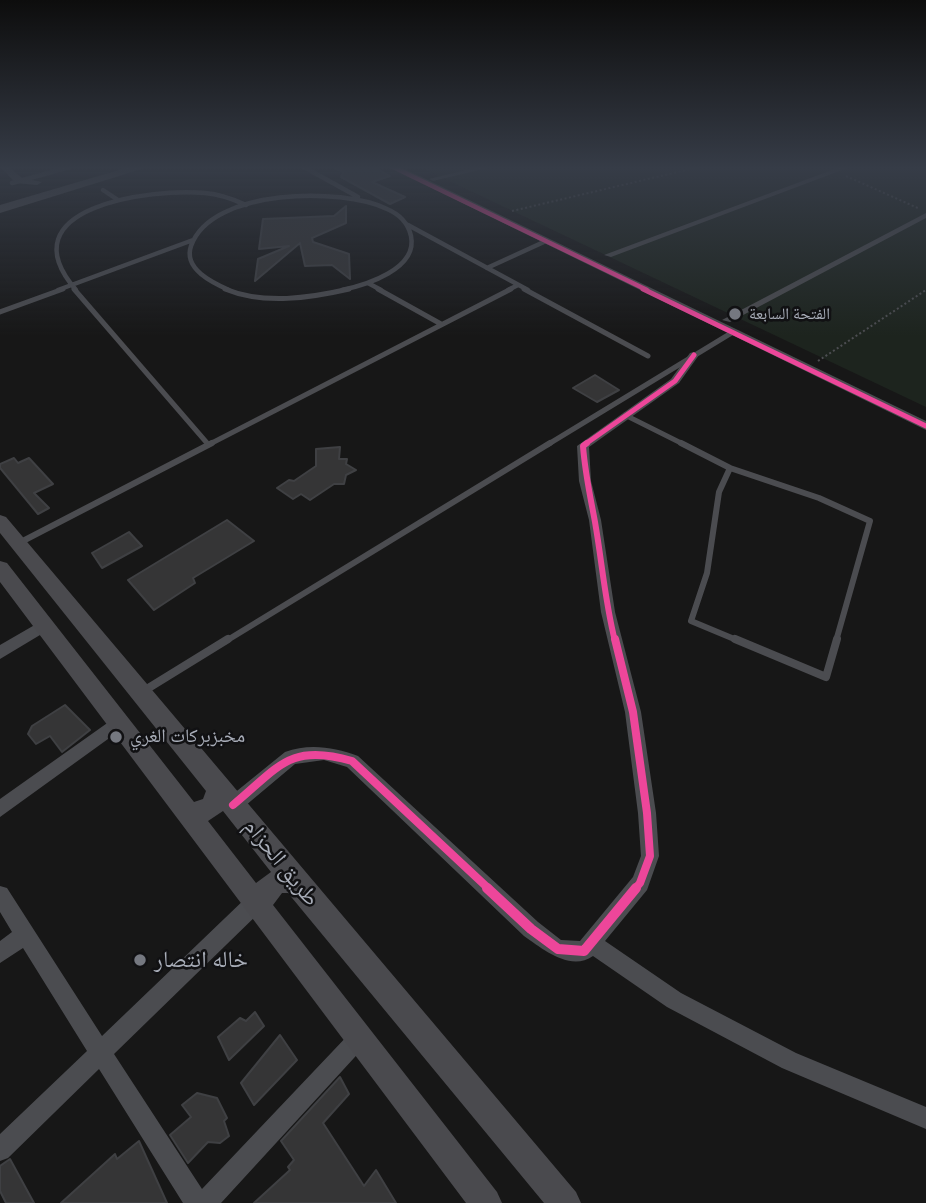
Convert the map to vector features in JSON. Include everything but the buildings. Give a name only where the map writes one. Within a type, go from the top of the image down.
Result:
[{"type":"main road","name":"طريق الحزام","points":[[0,521],[295,881],[565,1203]]},
{"type":"main road","name":"طريق الحزام","points":[[4,581],[45,625],[120,721],[486,1203]]},
{"type":"main road","points":[[190,814],[201,813],[212,807],[218,796],[226,795]]},
{"type":"main road","points":[[258,905],[271,885],[283,880],[295,881]]},
{"type":"street","points":[[512,223],[926,426]]},
{"type":"street","points":[[525,223],[926,414]]},
{"type":"street","points":[[608,255],[695,223]]},
{"type":"street","points":[[727,320],[906,223]]},
{"type":"street","points":[[226,795],[291,757],[324,753],[352,761],[549,942],[558,949],[584,951],[640,883],[650,856],[648,813],[633,712],[608,612],[595,520],[586,481],[583,446],[675,381],[694,355]]},
{"type":"street","points":[[0,653],[45,625]]},
{"type":"street","points":[[0,809],[120,721]]},
{"type":"street","points":[[0,895],[197,1203]]},
{"type":"street","points":[[0,1150],[258,905]]},
{"type":"street","points":[[0,953],[25,934]]},
{"type":"street","points":[[591,943],[674,1000],[789,1061],[926,1118]]},
{"type":"street","points":[[205,1203],[359,1039]]},
{"type":"lane","points":[[72,223],[60,233],[55,251],[58,264],[71,285],[208,443]]},
{"type":"lane","points":[[0,312],[193,240],[210,223]]},
{"type":"lane","points":[[193,240],[189,252],[192,264],[215,285],[261,297],[317,296],[368,283],[386,275],[408,255],[412,244],[408,224]]},
{"type":"lane","points":[[408,224],[648,356]]},
{"type":"lane","points":[[487,268],[546,241]]},
{"type":"lane","points":[[368,283],[441,324]]},
{"type":"lane","points":[[18,543],[518,285]]},
{"type":"lane","points":[[142,692],[733,332]]},
{"type":"lane","points":[[625,415],[730,468],[818,498],[870,521],[826,677],[691,621],[707,573],[719,492],[730,468]]},
{"type":"path","points":[[817,362],[926,290]]},
{"type":"shaded area","points":[[538,223],[926,223],[926,407]]},
{"type":"cycle path","points":[[509,223],[926,426]]},
{"type":"cycle path","points":[[233,805],[291,757],[324,753],[352,761],[531,929],[558,949],[584,951],[640,883],[650,856],[633,712],[608,612],[595,520],[585,481],[583,446],[675,381],[694,355]]},
{"type":"place","name":"الفتحة السابعة","points":[[735,314]]},
{"type":"place","name":"مخبزبركات الغري","points":[[116,737]]},
{"type":"place","name":"خاله انتصار","points":[[140,960]]}]
